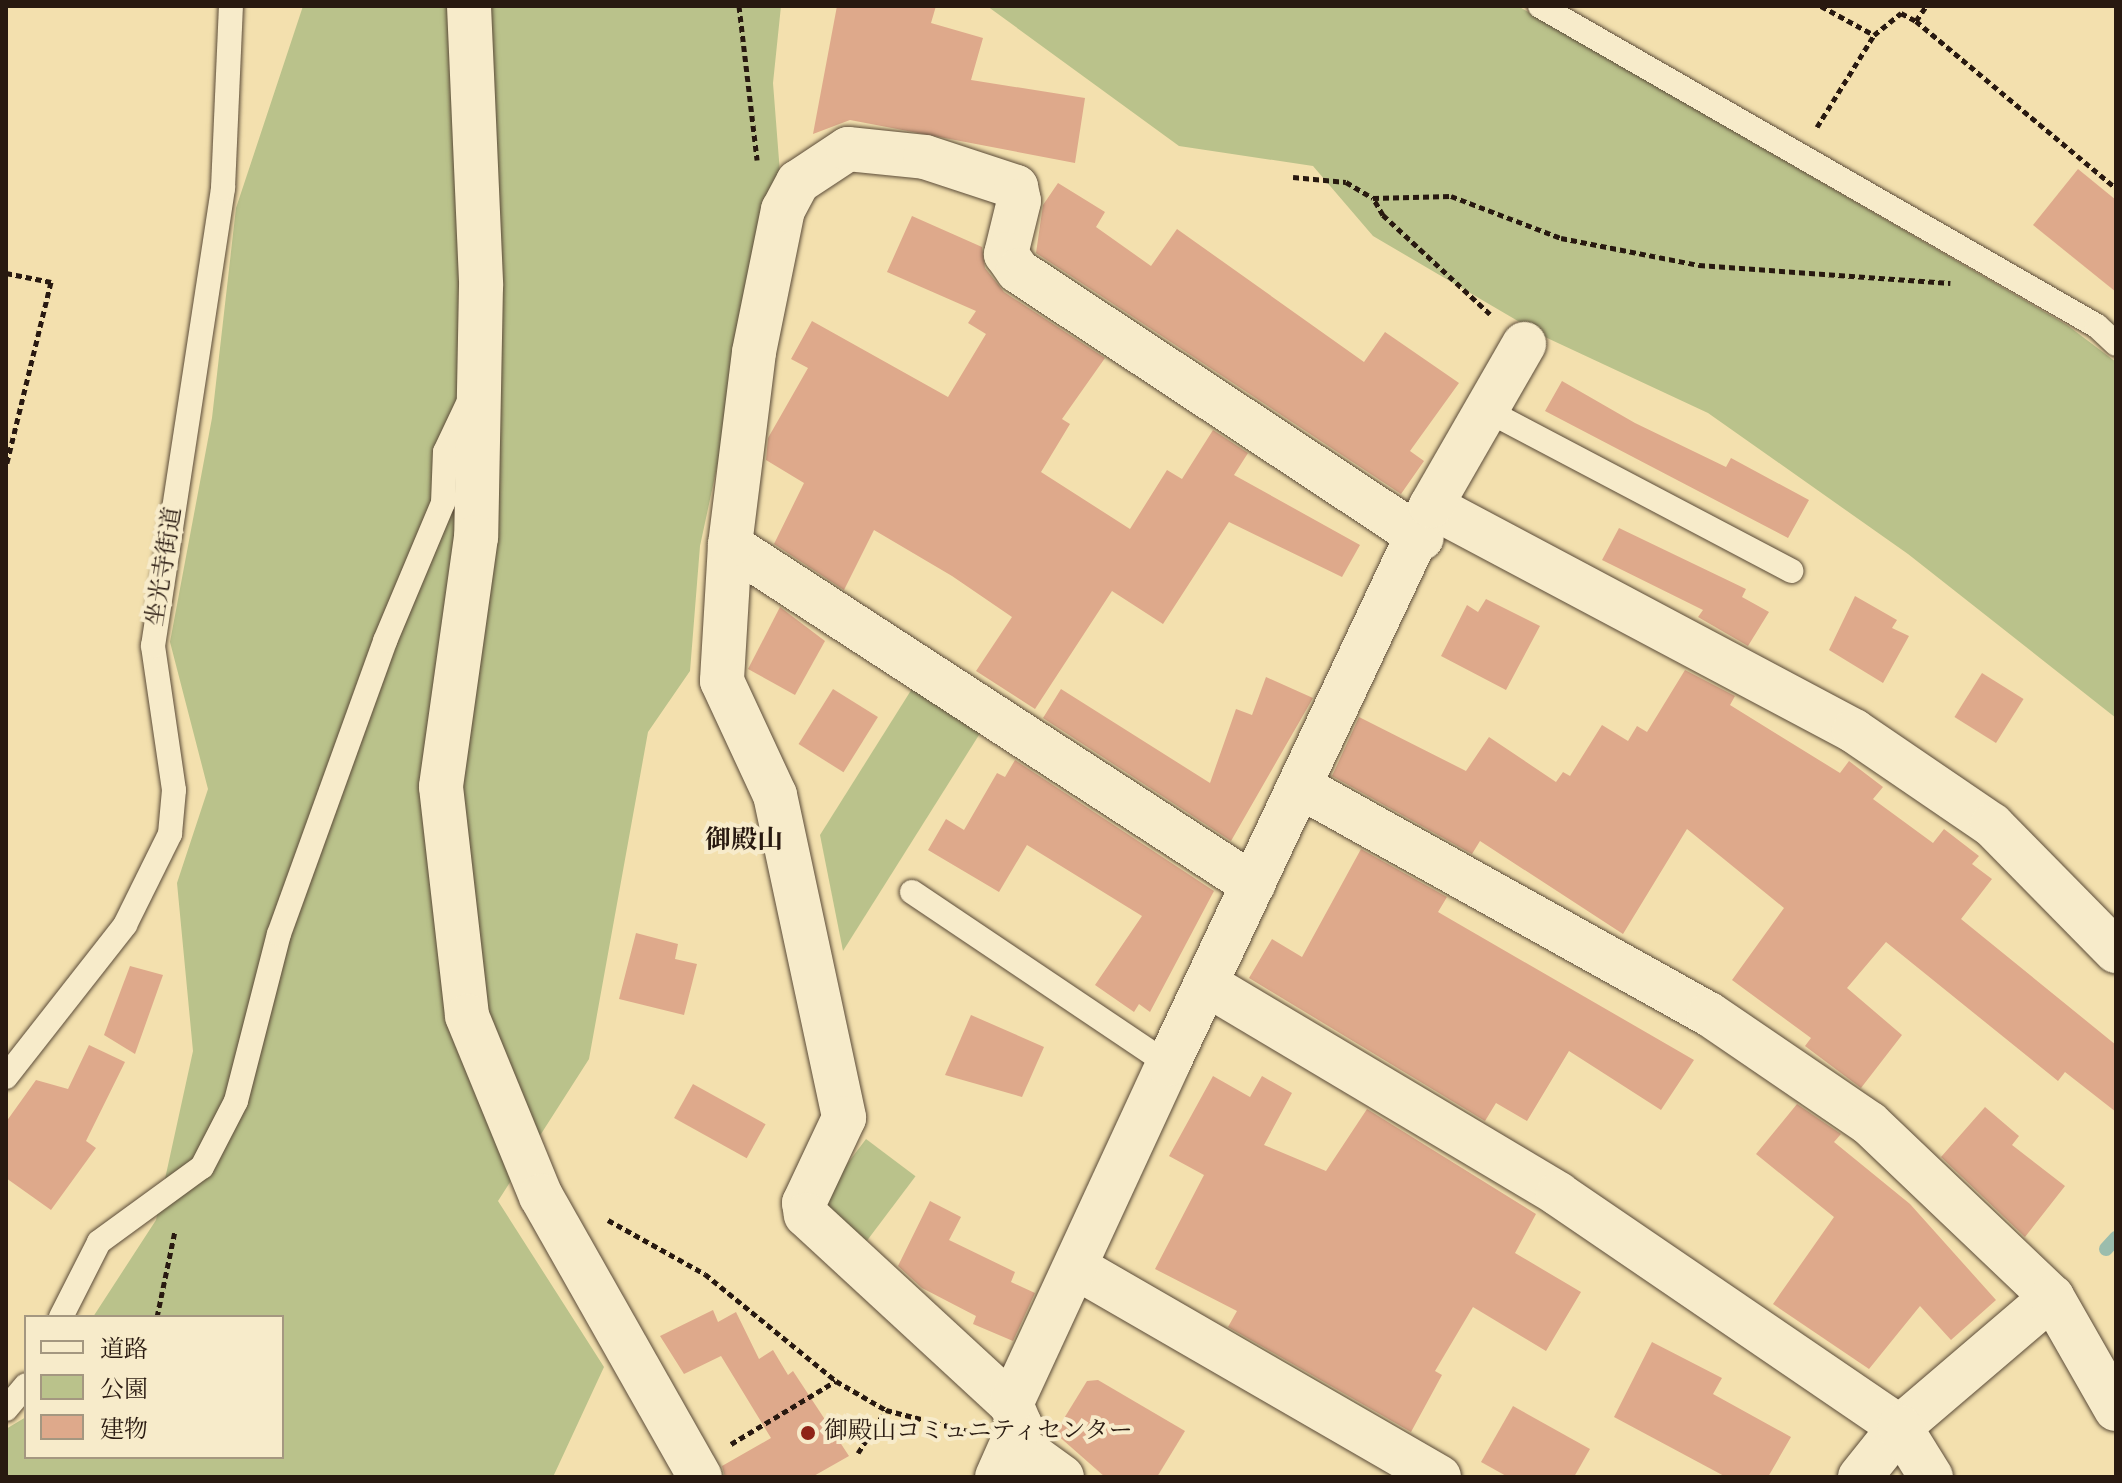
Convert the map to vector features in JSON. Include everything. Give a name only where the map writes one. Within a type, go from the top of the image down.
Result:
[{"type":"street","points":[[469,6],[479,378],[476,537],[441,787],[467,1016],[541,1196],[714,1461]]},
{"type":"street","points":[[1062,1477],[1008,1441],[806,1215],[804,1203],[844,1118],[775,795],[722,681],[730,545],[759,321],[783,210],[821,162],[848,149],[877,147],[1016,187],[1019,201],[1006,254],[1018,271],[1426,522],[1854,731],[1992,825],[2116,951]]},
{"type":"street","points":[[1008,1441],[1077,1268],[1168,1064],[1426,522],[1524,344]]},
{"type":"street","points":[[730,545],[1253,885]]},
{"type":"street","points":[[1299,786],[1709,1014],[1869,1123],[2052,1297],[2116,1409]]},
{"type":"street","points":[[1208,985],[1558,1194],[1900,1427],[1931,1477]]},
{"type":"street","points":[[1077,1268],[1439,1477]]},
{"type":"street","points":[[1860,1477],[1900,1427],[2052,1297]]},
{"type":"lane","name":"坐光寺街道","points":[[6,1077],[125,925],[170,834],[174,790],[153,646],[223,188],[231,6]]},
{"type":"lane","points":[[1540,6],[1801,161],[2023,284],[2107,324],[2116,344]]},
{"type":"lane","points":[[62,1315],[99,1242],[202,1167],[236,1101],[284,920],[385,641],[433,533],[443,503],[445,452],[479,378]]},
{"type":"lane","points":[[1488,411],[1791,571]]},
{"type":"lane","points":[[912,892],[1168,1064]]},
{"type":"lane","points":[[6,1409],[24,1387]]},
{"type":"path","points":[[739,6],[759,176]]},
{"type":"path","points":[[1821,6],[1874,35]]},
{"type":"path","points":[[1916,21],[1926,6]]},
{"type":"path","points":[[1801,161],[1834,91],[1874,35],[1901,13],[1916,21],[2116,188]]},
{"type":"path","points":[[1293,177],[1346,182],[1373,198],[1383,215],[1524,344]]},
{"type":"path","points":[[1373,198],[1451,196],[1561,238],[1699,265],[2023,284]]},
{"type":"path","points":[[6,273],[51,282],[6,466]]},
{"type":"path","points":[[157,1315],[178,1221],[202,1167]]},
{"type":"path","points":[[601,1216],[705,1274],[836,1381],[886,1410],[1008,1441]]},
{"type":"path","points":[[714,1461],[836,1381]]},
{"type":"path","points":[[858,1453],[886,1410]]},
{"type":"green space","points":[[303,6],[781,6],[773,83],[780,173],[700,546],[690,671],[648,732],[589,1059],[498,1201],[604,1367],[553,1477],[6,1477],[6,1429],[24,1418],[24,1459],[284,1459],[284,1315],[94,1315],[156,1220],[193,1051],[177,883],[208,789],[170,642],[212,418],[236,208]]},
{"type":"green space","points":[[987,6],[1518,6],[2067,325],[2116,362],[2116,718],[1908,554],[1708,413],[1545,337],[1373,236],[1313,166],[1179,146]]},
{"type":"green space","points":[[915,684],[984,727],[843,951],[820,835]]},
{"type":"green space","points":[[866,1139],[916,1176],[863,1246],[814,1208]]},
{"type":"building","points":[[837,6],[936,6],[931,23],[983,38],[971,80],[1085,98],[1075,163],[850,120],[813,134]]},
{"type":"building","points":[[2078,169],[2116,200],[2116,292],[2033,225]]},
{"type":"building","points":[[1058,183],[1105,212],[1096,227],[1151,266],[1177,229],[1364,362],[1385,332],[1459,383],[1410,451],[1424,461],[1401,494],[1036,253],[1043,205]]},
{"type":"building","points":[[912,216],[982,247],[985,268],[1004,292],[1105,358],[1062,419],[1070,424],[1041,472],[1130,529],[1167,470],[1182,479],[1213,430],[1248,453],[1234,475],[1360,545],[1342,577],[1229,522],[1163,624],[1112,591],[1035,709],[976,671],[1012,617],[952,576],[874,530],[844,590],[774,544],[804,483],[766,460],[768,438],[808,368],[791,359],[812,321],[948,397],[986,334],[968,323],[976,311],[887,272]]},
{"type":"building","points":[[1562,381],[1635,423],[1726,467],[1731,458],[1809,500],[1788,538],[1545,411]]},
{"type":"building","points":[[1619,528],[1746,589],[1742,597],[1769,612],[1748,646],[1698,617],[1703,610],[1602,560]]},
{"type":"building","points":[[1855,596],[1897,620],[1892,628],[1909,636],[1883,683],[1829,650]]},
{"type":"building","points":[[1486,599],[1540,626],[1506,690],[1441,656],[1467,605],[1478,612]]},
{"type":"building","points":[[780,607],[825,641],[795,695],[748,669]]},
{"type":"building","points":[[1685,670],[1735,696],[1730,705],[1840,773],[1849,761],[1883,787],[1873,799],[1933,843],[1944,829],[1979,856],[1972,864],[1992,879],[1961,919],[2116,1045],[2116,1112],[2065,1072],[2058,1081],[1886,942],[1847,988],[1902,1035],[1861,1088],[1805,1046],[1811,1038],[1732,980],[1784,908],[1687,829],[1623,934],[1480,841],[1472,854],[1332,776],[1359,717],[1466,771],[1489,737],[1556,782],[1563,772],[1570,776],[1602,725],[1628,741],[1637,726],[1647,732]]},
{"type":"building","points":[[1982,673],[2024,699],[1996,743],[1954,717]]},
{"type":"building","points":[[1266,677],[1313,698],[1231,841],[1043,718],[1061,689],[1210,783],[1236,709],[1252,715]]},
{"type":"building","points":[[833,689],[878,717],[844,772],[799,744]]},
{"type":"building","points":[[1015,760],[1214,891],[1150,1012],[1139,1004],[1134,1012],[1095,985],[1142,916],[1027,845],[999,892],[928,850],[946,819],[964,830],[997,773],[1005,777]]},
{"type":"building","points":[[1361,849],[1447,897],[1438,912],[1694,1060],[1661,1110],[1569,1051],[1527,1121],[1496,1103],[1485,1121],[1249,978],[1272,939],[1302,957]]},
{"type":"building","points":[[636,933],[678,944],[675,959],[697,964],[684,1015],[619,999]]},
{"type":"building","points":[[130,966],[163,975],[135,1054],[104,1035]]},
{"type":"building","points":[[971,1015],[1044,1047],[1022,1097],[945,1075]]},
{"type":"building","points":[[89,1045],[125,1062],[86,1141],[96,1148],[51,1210],[6,1178],[6,1122],[36,1080],[68,1089]]},
{"type":"building","points":[[1213,1076],[1250,1097],[1262,1076],[1292,1093],[1264,1145],[1326,1171],[1367,1109],[1536,1214],[1515,1253],[1581,1292],[1546,1351],[1473,1307],[1435,1371],[1442,1375],[1411,1432],[1228,1327],[1237,1311],[1155,1269],[1204,1175],[1169,1156]]},
{"type":"building","points":[[693,1084],[766,1124],[747,1158],[674,1118]]},
{"type":"building","points":[[1797,1104],[1841,1134],[1834,1142],[1910,1204],[1996,1300],[1951,1340],[1920,1306],[1869,1369],[1773,1304],[1834,1217],[1756,1154]]},
{"type":"building","points":[[1985,1107],[2019,1136],[2012,1145],[2065,1186],[2025,1237],[1941,1157]]},
{"type":"building","points":[[930,1201],[961,1217],[949,1240],[1015,1272],[1011,1282],[1035,1293],[1013,1341],[973,1324],[976,1316],[922,1288],[898,1266]]},
{"type":"building","points":[[713,1310],[718,1322],[736,1312],[759,1359],[773,1350],[788,1375],[793,1371],[849,1456],[812,1477],[725,1477],[722,1466],[771,1438],[721,1356],[684,1374],[660,1336]]},
{"type":"building","points":[[1652,1342],[1722,1378],[1713,1394],[1791,1437],[1768,1477],[1726,1477],[1614,1417]]},
{"type":"building","points":[[1098,1380],[1185,1431],[1157,1477],[1105,1477],[1055,1433],[1087,1381]]},
{"type":"building","points":[[1513,1406],[1590,1449],[1574,1477],[1508,1477],[1481,1462]]},
{"type":"waterway","points":[[2106,1249],[2116,1238]]},
{"type":"place","name":"御殿山コミュニティセンター","points":[[808,1433]]},
{"type":"district","name":"御殿山","points":[[744,842]]}]
